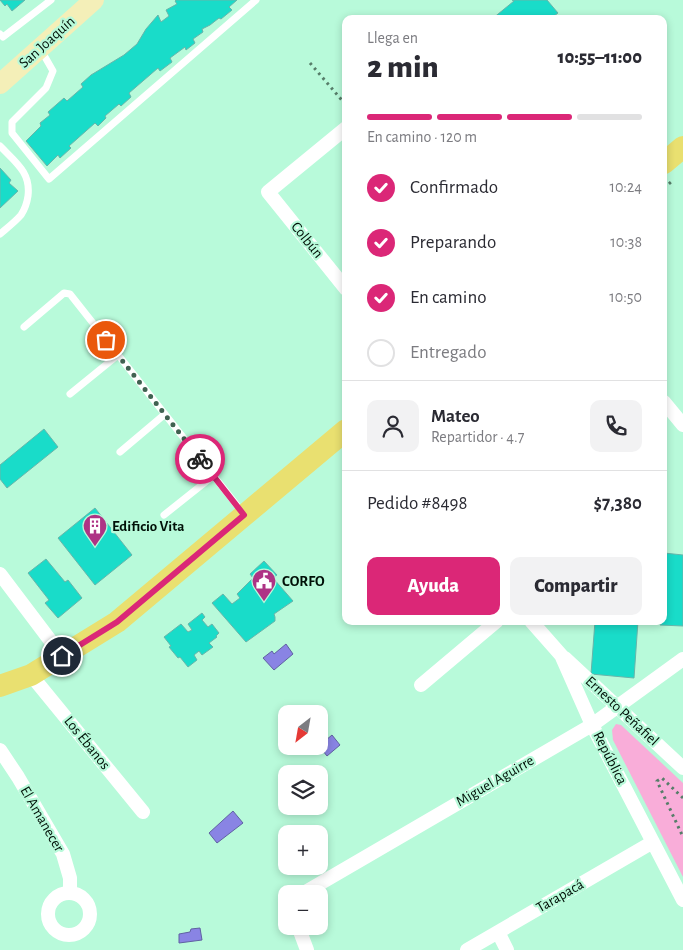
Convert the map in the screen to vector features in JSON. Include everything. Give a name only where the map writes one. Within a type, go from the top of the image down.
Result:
[{"type":"main road","name":"San Joaquín","points":[[0,84],[94,0]]},
{"type":"main road","points":[[667,161],[683,148]]},
{"type":"main road","points":[[0,686],[31,675],[117,622],[342,433]]},
{"type":"street","name":"Colbún","points":[[342,131],[268,192],[342,284]]},
{"type":"street","points":[[667,405],[683,424]]},
{"type":"street","points":[[0,574],[62,656]]},
{"type":"street","points":[[421,685],[492,625]]},
{"type":"street","name":"República","points":[[535,625],[561,654],[592,724],[683,900]]},
{"type":"street","name":"Ernesto Peñafiel","points":[[561,654],[683,768]]},
{"type":"street","name":"Miguel Aguirre","points":[[317,885],[592,724],[683,659]]},
{"type":"street","name":"Los Ébanos","points":[[31,675],[143,812]]},
{"type":"street","name":"El Amanecer","points":[[0,750],[63,854],[70,878],[70,893]]},
{"type":"street","name":"Tarapacá","points":[[467,950],[653,842]]},
{"type":"street","points":[[498,932],[507,950]]},
{"type":"street","points":[[301,935],[307,950]]},
{"type":"lane","points":[[0,34],[3,37],[51,0]]},
{"type":"lane","points":[[40,48],[53,71],[46,88],[12,122],[12,133],[49,179],[256,0]]},
{"type":"lane","points":[[0,146],[23,171],[27,178],[28,190],[26,205],[21,214],[0,234]]},
{"type":"lane","points":[[24,327],[64,293],[70,294],[244,515]]},
{"type":"lane","points":[[70,394],[118,355]]},
{"type":"lane","points":[[120,452],[165,414]]},
{"type":"lane","points":[[164,515],[213,476]]},
{"type":"path","points":[[310,62],[342,100]]},
{"type":"path","points":[[683,798],[662,778],[657,781],[683,837]]},
{"type":"shaded area","points":[[286,644],[293,654],[274,670],[263,658],[272,651],[274,654]]},
{"type":"shaded area","points":[[616,724],[621,725],[683,783],[683,877],[613,740],[612,730]]},
{"type":"shaded area","points":[[332,735],[340,745],[327,756],[328,755],[328,738]]},
{"type":"shaded area","points":[[233,811],[243,823],[217,843],[209,833]]},
{"type":"shaded area","points":[[200,928],[202,940],[179,943],[179,934],[190,932],[191,929]]},
{"type":"building","points":[[0,0],[25,0],[12,11],[7,4],[5,6]]},
{"type":"building","points":[[176,0],[237,0],[229,7],[232,10],[221,19],[219,18],[202,29],[203,32],[193,39],[195,43],[186,50],[185,47],[170,58],[172,62],[160,71],[158,68],[129,93],[131,97],[121,106],[119,104],[105,116],[106,118],[98,126],[95,123],[69,146],[71,148],[60,158],[58,155],[47,166],[26,141],[41,126],[40,123],[50,115],[48,112],[64,98],[67,101],[83,87],[81,84],[91,75],[124,55],[137,44],[146,29],[158,15],[161,22],[169,16],[166,10],[177,4]]},
{"type":"building","points":[[512,0],[547,0],[558,13],[555,15],[497,15],[514,1]]},
{"type":"building","points":[[0,168],[11,180],[9,183],[18,191],[0,208]]},
{"type":"building","points":[[44,429],[58,447],[7,488],[0,479],[0,465]]},
{"type":"building","name":"Edificio Vita","points":[[95,508],[132,555],[95,585],[58,538]]},
{"type":"building","points":[[667,553],[683,555],[683,626],[660,625],[667,625]]},
{"type":"building","points":[[46,559],[65,582],[68,580],[82,598],[58,618],[45,603],[49,600],[28,573]]},
{"type":"building","name":"CORFO","points":[[264,561],[277,575],[273,578],[293,601],[274,614],[275,621],[246,642],[212,603],[223,594],[232,604],[240,598],[237,594],[253,578],[250,574]]},
{"type":"building","points":[[202,613],[205,617],[202,620],[208,627],[212,624],[219,633],[209,643],[213,647],[202,655],[199,651],[194,655],[197,660],[188,667],[169,647],[171,646],[164,637],[181,624],[188,632],[192,630],[188,624]]},
{"type":"building","points":[[595,625],[638,625],[634,678],[591,674]]},
{"type":"way so far","points":[[106,340],[200,459]]},
{"type":"place","name":"Edificio Vita","points":[[95,547]]},
{"type":"place","name":"CORFO","points":[[264,602]]},
{"type":"route","points":[[62,656],[117,622],[244,515],[200,459]]}]
